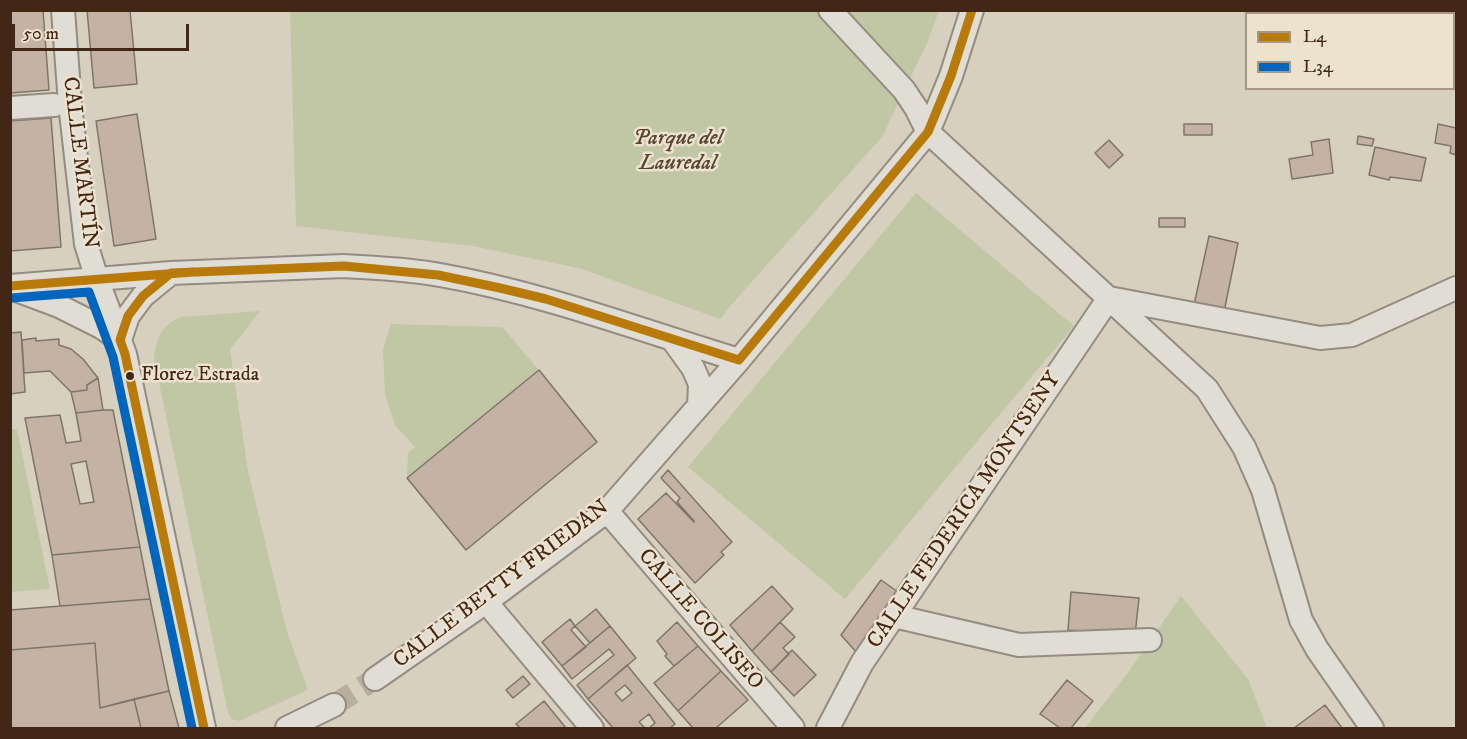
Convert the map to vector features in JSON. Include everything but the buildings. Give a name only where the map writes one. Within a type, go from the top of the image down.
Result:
[{"type":"street","name":"CALLE MARTÍN","points":[[63,10],[70,104],[86,244],[125,354],[204,729]]},
{"type":"street","points":[[830,10],[904,90],[928,132],[1207,389],[1244,447],[1263,490],[1301,620],[1317,649],[1372,729]]},
{"type":"street","name":"CALLE BETTY FRIEDAN","points":[[375,679],[486,602],[607,511],[739,360],[928,132],[951,76],[972,10]]},
{"type":"street","points":[[10,108],[54,105]]},
{"type":"street","points":[[10,287],[171,273],[344,266],[438,275],[546,299],[739,360]]},
{"type":"street","points":[[10,287],[59,306],[101,327],[120,340],[128,316],[143,296],[171,273]]},
{"type":"street","points":[[1109,298],[1320,338],[1352,336],[1456,288]]},
{"type":"street","name":"CALLE FEDERICA MONTSENY","points":[[828,729],[862,663],[1109,298]]},
{"type":"street","points":[[672,339],[693,368],[700,384],[699,406]]},
{"type":"street","name":"CALLE COLISEO","points":[[607,511],[793,729]]},
{"type":"street","points":[[486,602],[592,729]]},
{"type":"street","points":[[894,616],[1019,645],[1150,640]]},
{"type":"street","points":[[287,729],[334,705]]},
{"type":"green space","name":"Parque del Lauredal","points":[[290,11],[939,11],[927,43],[882,137],[720,319],[582,269],[473,246],[296,226]]},
{"type":"green space","points":[[916,193],[1074,326],[845,599],[688,467]]},
{"type":"green space","points":[[260,311],[230,350],[248,471],[287,632],[308,690],[239,721],[232,719],[228,713],[154,359],[156,345],[164,329],[180,317]]},
{"type":"green space","points":[[391,324],[502,327],[539,370],[407,478],[408,453],[415,447],[395,425],[385,395],[383,349]]},
{"type":"green space","points":[[11,429],[17,429],[50,589],[11,592]]},
{"type":"green space","points":[[1181,596],[1248,679],[1267,728],[1085,728],[1130,670]]},
{"type":"tunnel","points":[[334,705],[375,679]]},
{"type":"transit line","name":"L4","points":[[739,360],[928,132],[951,76],[972,10]]},
{"type":"transit line","name":"L4","points":[[204,728],[125,354],[120,340],[128,316],[143,296],[171,273],[344,266],[438,275],[546,299],[739,360]]},
{"type":"transit line","name":"L4","points":[[10,286],[193,272]]},
{"type":"transit line","name":"L34","points":[[11,298],[89,292],[113,357],[192,728]]},
{"type":"place","name":"Florez Estrada","points":[[130,376]]}]
